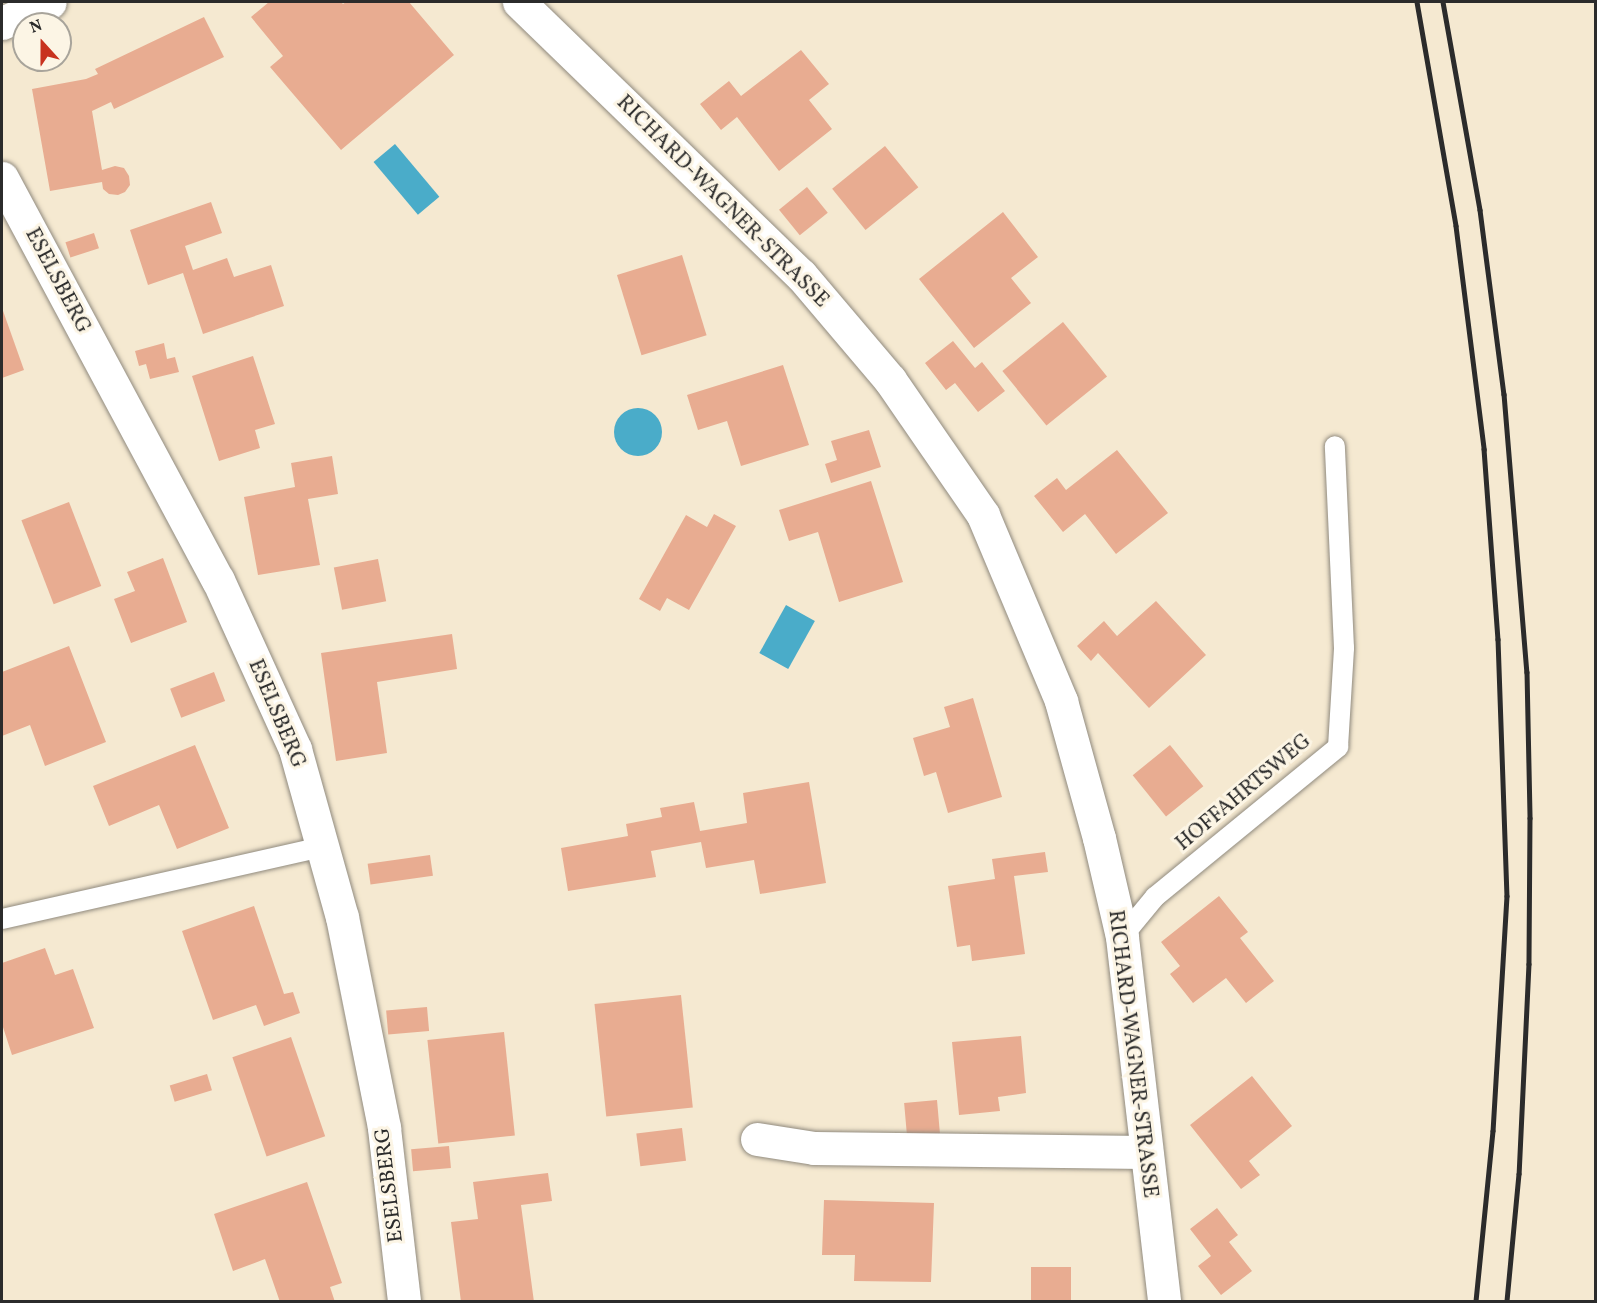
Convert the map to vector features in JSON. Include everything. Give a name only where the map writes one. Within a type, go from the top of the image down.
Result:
[{"type":"street","points":[[2,23],[50,2]]},
{"type":"street","name":"RICHARD-WAGNER-STRASSE","points":[[519,2],[801,275],[890,380],[983,515],[1061,701],[1099,838],[1122,937],[1164,1302]]},
{"type":"street","name":"ESELSBERG","points":[[2,178],[218,580],[295,749],[342,917],[384,1128],[404,1302]]},
{"type":"street","points":[[757,1139],[814,1148],[1145,1152]]},
{"type":"lane","name":"HOFFAHRTSWEG","points":[[1122,937],[1155,897],[1338,747],[1344,648],[1335,446]]},
{"type":"lane","points":[[2,919],[322,848]]},
{"type":"water","points":[[395,144],[439,197],[418,215],[374,162]]},
{"type":"water","points":[[638,408],[655,415],[662,432],[655,449],[638,456],[621,449],[614,432],[621,415]]},
{"type":"water","points":[[786,605],[815,621],[788,669],[759,653]]},
{"type":"building","points":[[269,2],[341,2],[343,4],[346,2],[409,2],[454,55],[341,150],[270,67],[283,56],[251,17]]},
{"type":"building","points":[[204,17],[224,57],[114,109],[111,102],[92,111],[102,170],[115,166],[124,168],[129,176],[130,185],[125,192],[118,195],[109,194],[103,189],[102,182],[50,191],[32,89],[86,79],[98,74],[95,69]]},
{"type":"building","points":[[801,50],[829,84],[809,100],[832,129],[779,171],[737,117],[721,130],[700,104],[729,81],[741,96]]},
{"type":"building","points":[[885,146],[918,187],[866,230],[832,189]]},
{"type":"building","points":[[807,187],[828,213],[800,235],[779,210]]},
{"type":"building","points":[[211,202],[222,233],[185,246],[193,270],[227,258],[234,277],[271,265],[284,306],[203,334],[183,273],[148,285],[130,230]]},
{"type":"building","points":[[1003,212],[1038,257],[1011,278],[1031,303],[974,348],[919,279]]},
{"type":"building","points":[[94,233],[99,248],[70,257],[65,242]]},
{"type":"building","points":[[682,255],[707,335],[642,355],[617,275]]},
{"type":"building","points":[[2,308],[24,370],[2,378]]},
{"type":"building","points":[[1063,322],[1107,376],[1046,425],[1002,371]]},
{"type":"building","points":[[953,341],[975,368],[982,362],[1005,391],[978,412],[955,383],[946,390],[925,363]]},
{"type":"building","points":[[164,343],[167,359],[175,357],[179,372],[150,379],[146,364],[139,366],[135,351]]},
{"type":"building","points":[[253,356],[275,424],[255,430],[260,448],[219,461],[192,376]]},
{"type":"building","points":[[783,365],[809,445],[741,466],[727,421],[698,430],[687,395]]},
{"type":"building","points":[[869,430],[881,467],[831,483],[825,464],[837,460],[831,441]]},
{"type":"building","points":[[1117,450],[1168,513],[1116,554],[1085,514],[1063,532],[1034,496],[1057,478],[1066,490]]},
{"type":"building","points":[[332,456],[338,494],[308,499],[320,565],[258,575],[244,497],[295,487],[291,463]]},
{"type":"building","points":[[871,481],[903,582],[839,602],[818,532],[789,541],[779,510]]},
{"type":"building","points":[[69,502],[101,586],[54,604],[21,520]]},
{"type":"building","points":[[714,514],[736,526],[689,610],[667,598],[660,611],[639,599],[686,515],[707,527]]},
{"type":"building","points":[[163,558],[187,622],[131,643],[114,599],[135,591],[127,572]]},
{"type":"building","points":[[378,559],[386,601],[342,610],[334,568]]},
{"type":"building","points":[[1156,601],[1206,655],[1149,708],[1098,653],[1091,661],[1077,646],[1104,621],[1117,636]]},
{"type":"building","points":[[452,634],[457,669],[377,682],[387,753],[336,761],[321,653]]},
{"type":"building","points":[[69,646],[106,742],[45,766],[30,725],[2,736],[2,672]]},
{"type":"building","points":[[214,672],[225,701],[181,718],[170,689]]},
{"type":"building","points":[[973,698],[1002,797],[948,813],[936,772],[924,776],[913,738],[950,727],[944,707]]},
{"type":"building","points":[[195,745],[229,828],[177,849],[159,805],[109,826],[93,786]]},
{"type":"building","points":[[1170,745],[1203,786],[1166,816],[1133,775]]},
{"type":"building","points":[[809,782],[826,883],[760,894],[754,860],[706,868],[701,842],[651,851],[656,877],[568,891],[561,848],[628,836],[626,824],[662,817],[660,808],[694,802],[700,831],[747,823],[743,793]]},
{"type":"building","points":[[1045,852],[1048,872],[1014,876],[1025,954],[972,961],[970,945],[957,947],[948,886],[995,879],[992,859]]},
{"type":"building","points":[[430,855],[433,876],[371,885],[368,864]]},
{"type":"building","points":[[1219,896],[1248,932],[1240,938],[1274,981],[1246,1003],[1226,978],[1193,1003],[1170,974],[1180,966],[1161,942]]},
{"type":"building","points":[[254,906],[284,994],[293,992],[300,1013],[264,1026],[256,1005],[213,1020],[182,931]]},
{"type":"building","points":[[45,948],[55,975],[73,969],[94,1028],[12,1055],[2,1024],[2,963]]},
{"type":"building","points":[[681,995],[693,1107],[606,1116],[594,1004]]},
{"type":"building","points":[[427,1007],[429,1031],[388,1034],[386,1011]]},
{"type":"building","points":[[504,1032],[515,1135],[438,1143],[427,1040]]},
{"type":"building","points":[[1021,1036],[1026,1093],[998,1097],[1000,1111],[959,1115],[952,1042]]},
{"type":"building","points":[[291,1037],[325,1136],[267,1156],[232,1057]]},
{"type":"building","points":[[207,1074],[212,1090],[175,1102],[170,1085]]},
{"type":"building","points":[[1252,1076],[1292,1126],[1249,1161],[1260,1175],[1241,1189],[1190,1125]]},
{"type":"building","points":[[937,1100],[940,1134],[907,1137],[904,1103]]},
{"type":"building","points":[[682,1128],[686,1161],[640,1166],[636,1134]]},
{"type":"building","points":[[449,1146],[451,1168],[413,1171],[411,1149]]},
{"type":"building","points":[[548,1173],[552,1201],[521,1205],[534,1302],[461,1302],[451,1222],[478,1219],[473,1182]]},
{"type":"building","points":[[307,1182],[342,1283],[330,1287],[335,1302],[280,1302],[265,1259],[233,1271],[214,1214]]},
{"type":"building","points":[[824,1200],[934,1203],[931,1282],[854,1281],[855,1255],[822,1255]]},
{"type":"building","points":[[1217,1208],[1238,1235],[1229,1242],[1252,1271],[1221,1295],[1198,1266],[1211,1256],[1190,1229]]},
{"type":"building","points":[[1031,1267],[1071,1267],[1071,1302],[1031,1302]]},
{"type":"railway","points":[[1417,2],[1456,226],[1484,449],[1498,639],[1507,896],[1493,1131],[1476,1302]]},
{"type":"railway","points":[[1443,2],[1480,210],[1504,394],[1527,672],[1530,818],[1529,964],[1519,1174],[1507,1302]]}]
